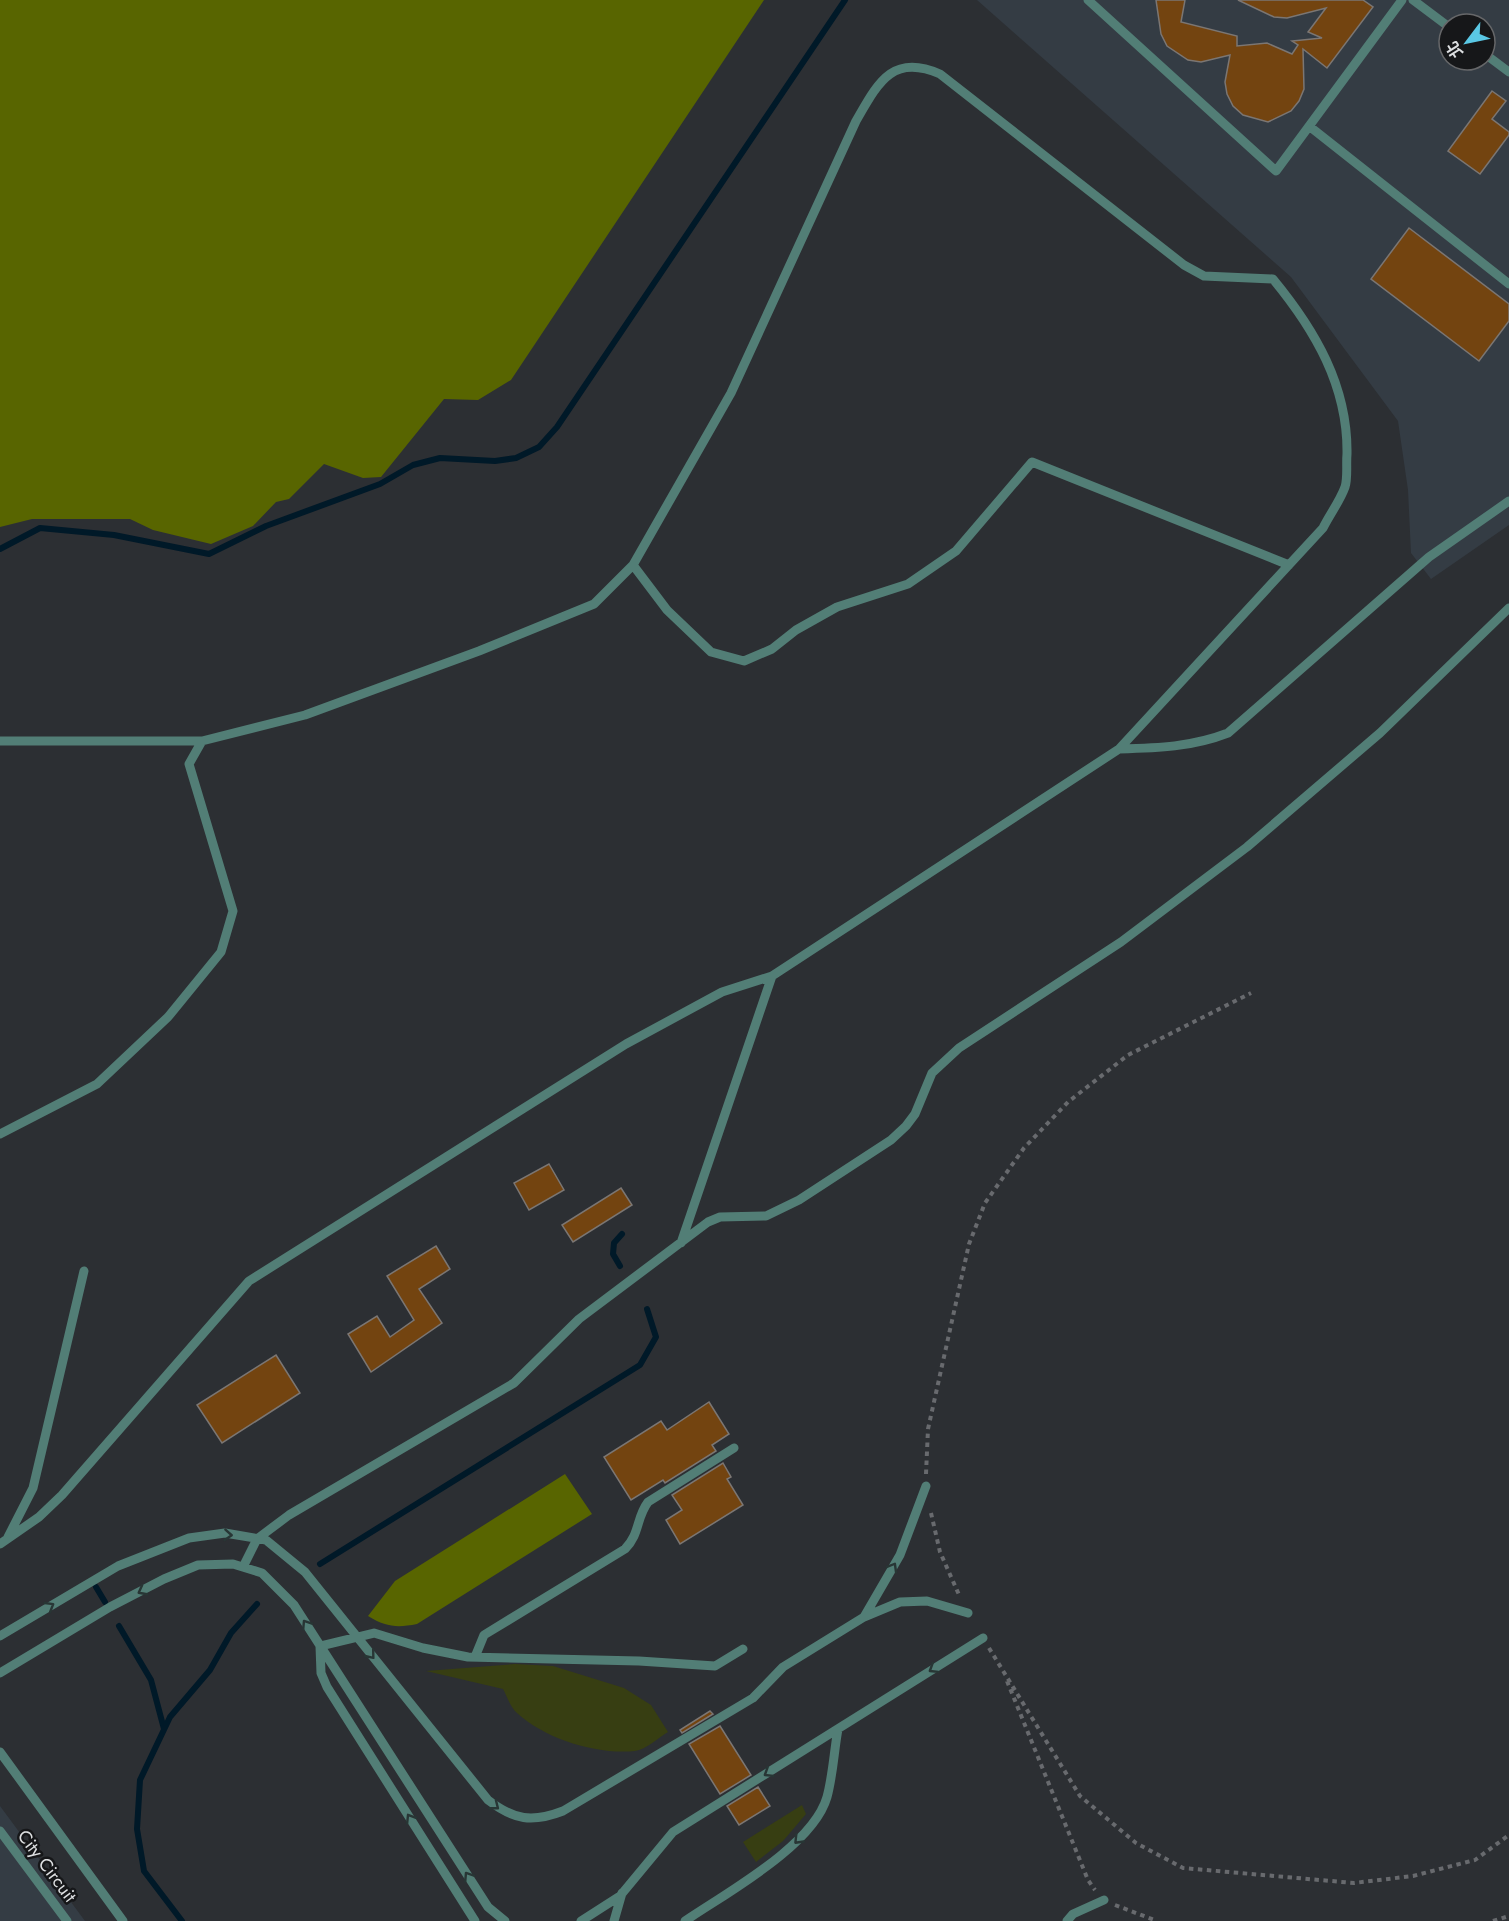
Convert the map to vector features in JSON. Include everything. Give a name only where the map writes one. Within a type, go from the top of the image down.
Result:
[{"type":"lane","points":[[1088,0],[1276,171],[1402,0]]},
{"type":"lane","points":[[1413,0],[1437,18]]},
{"type":"lane","points":[[0,741],[202,741],[305,715],[490,647],[594,604],[633,565],[731,393],[856,121],[874,90],[901,68],[920,65],[940,74],[1184,265],[1204,276],[1273,279],[1295,307],[1326,357],[1340,401],[1347,442],[1346,485],[1323,528],[1119,749],[772,976],[722,992],[627,1044],[249,1281],[62,1495],[39,1517],[4,1542]]},
{"type":"lane","points":[[1309,126],[1509,284]]},
{"type":"lane","points":[[633,565],[667,610],[711,652],[744,661],[772,649],[796,630],[837,607],[908,584],[956,551],[1032,462],[1289,565]]},
{"type":"lane","points":[[1119,749],[1173,748],[1205,742],[1228,734],[1429,557],[1509,501]]},
{"type":"lane","points":[[243,1567],[257,1539],[289,1515],[514,1383],[579,1319],[708,1222],[720,1216],[766,1216],[799,1200],[891,1140],[915,1114],[932,1073],[959,1048],[1122,942],[1247,847],[1380,734],[1509,608]]},
{"type":"lane","points":[[0,1134],[97,1084],[168,1017],[221,952],[233,911],[189,764],[202,741]]},
{"type":"lane","points":[[680,1245],[772,976]]},
{"type":"lane","points":[[4,1542],[33,1488],[84,1271]]},
{"type":"lane","points":[[475,1657],[484,1635],[625,1549],[635,1539],[642,1510],[648,1502],[734,1448]]},
{"type":"lane","points":[[864,1617],[900,1555],[926,1486]]},
{"type":"lane","points":[[0,1636],[118,1566],[189,1538],[225,1533],[266,1540],[305,1572],[488,1800],[504,1812],[521,1818],[545,1818],[563,1811],[753,1698],[783,1667],[864,1617],[900,1602],[927,1601],[968,1613]]},
{"type":"lane","points":[[0,1673],[110,1607],[164,1579],[198,1565],[233,1564],[261,1573],[294,1605],[488,1907],[505,1921]]},
{"type":"lane","points":[[320,1646],[374,1633],[423,1648],[475,1657],[639,1661],[715,1666],[743,1649]]},
{"type":"lane","points":[[581,1921],[622,1893],[673,1832],[983,1638]]},
{"type":"lane","points":[[320,1646],[321,1673],[327,1687],[475,1921]]},
{"type":"lane","points":[[685,1921],[788,1850],[813,1823],[827,1798],[838,1729]]},
{"type":"lane","points":[[0,1752],[123,1921]]},
{"type":"lane","name":"City Circuit","points":[[0,1831],[67,1921]]},
{"type":"lane","points":[[614,1921],[622,1893]]},
{"type":"lane","points":[[1066,1921],[1073,1914],[1104,1900]]},
{"type":"path","points":[[968,1613],[940,1552],[926,1486],[928,1429],[969,1244],[985,1203],[1024,1148],[1068,1102],[1128,1055],[1251,993]]},
{"type":"path","points":[[983,1638],[1080,1796],[1136,1843],[1183,1868],[1354,1883],[1413,1876],[1475,1860],[1509,1835]]},
{"type":"path","points":[[1002,1670],[1088,1880],[1104,1900],[1157,1921]]},
{"type":"path","points":[[1493,1921],[1509,1916]]},
{"type":"shaded area","points":[[977,0],[1509,0],[1509,525],[1431,579],[1411,553],[1408,490],[1398,421],[1291,277]]},
{"type":"shaded area","points":[[0,1806],[85,1921],[0,1921]]},
{"type":"green space","points":[[0,0],[764,0],[511,380],[478,400],[444,399],[381,477],[363,478],[324,464],[289,499],[276,502],[253,526],[211,544],[153,530],[130,519],[32,519],[0,527]]},
{"type":"green space","points":[[565,1474],[592,1514],[417,1624],[392,1626],[368,1616],[395,1581]]},
{"type":"green space","points":[[515,1664],[553,1666],[624,1688],[651,1705],[668,1732],[648,1746],[635,1751],[620,1752],[588,1748],[557,1738],[529,1722],[515,1711],[503,1689],[426,1671]]},
{"type":"green space","points":[[802,1805],[806,1814],[783,1841],[756,1862],[743,1842]]},
{"type":"building","points":[[1156,0],[1185,0],[1181,22],[1237,36],[1237,46],[1267,43],[1292,54],[1298,45],[1292,41],[1322,38],[1308,32],[1326,8],[1287,18],[1274,17],[1238,0],[1363,0],[1373,7],[1327,68],[1303,49],[1304,89],[1299,101],[1291,111],[1268,122],[1243,115],[1233,106],[1227,94],[1225,82],[1230,55],[1201,62],[1188,60],[1167,46],[1161,34]]},
{"type":"building","points":[[1492,91],[1506,101],[1492,119],[1509,132],[1509,135],[1480,174],[1448,151]]},
{"type":"building","points":[[1409,228],[1509,304],[1509,321],[1479,361],[1371,279]]},
{"type":"building","points":[[549,1164],[564,1190],[529,1210],[514,1183]]},
{"type":"building","points":[[621,1188],[632,1205],[573,1242],[562,1225]]},
{"type":"building","points":[[436,1246],[450,1269],[419,1289],[442,1323],[371,1372],[348,1334],[377,1316],[390,1337],[414,1320],[387,1276]]},
{"type":"building","points":[[276,1355],[300,1393],[222,1443],[197,1405]]},
{"type":"building","points":[[709,1402],[729,1434],[712,1445],[716,1451],[665,1483],[663,1480],[631,1500],[604,1457],[661,1421],[667,1430]]},
{"type":"building","points":[[723,1463],[731,1477],[727,1479],[743,1505],[680,1544],[666,1520],[682,1510],[672,1495]]},
{"type":"building","points":[[710,1711],[713,1714],[682,1733],[680,1730]]},
{"type":"building","points":[[720,1726],[751,1775],[720,1794],[689,1744]]},
{"type":"building","points":[[758,1787],[770,1806],[739,1825],[727,1806]]},
{"type":"waterway","points":[[0,549],[40,528],[114,535],[209,554],[266,526],[380,484],[413,465],[440,458],[495,461],[516,458],[539,447],[557,427],[845,0]]},
{"type":"waterway","points":[[620,1266],[613,1254],[614,1243],[622,1234]]},
{"type":"waterway","points":[[320,1564],[640,1365],[656,1337],[647,1309]]},
{"type":"waterway","points":[[96,1587],[105,1602]]},
{"type":"waterway","points":[[182,1921],[144,1871],[137,1829],[140,1780],[170,1717],[210,1670],[231,1633],[257,1604]]},
{"type":"waterway","points":[[119,1626],[151,1680],[164,1729]]}]
